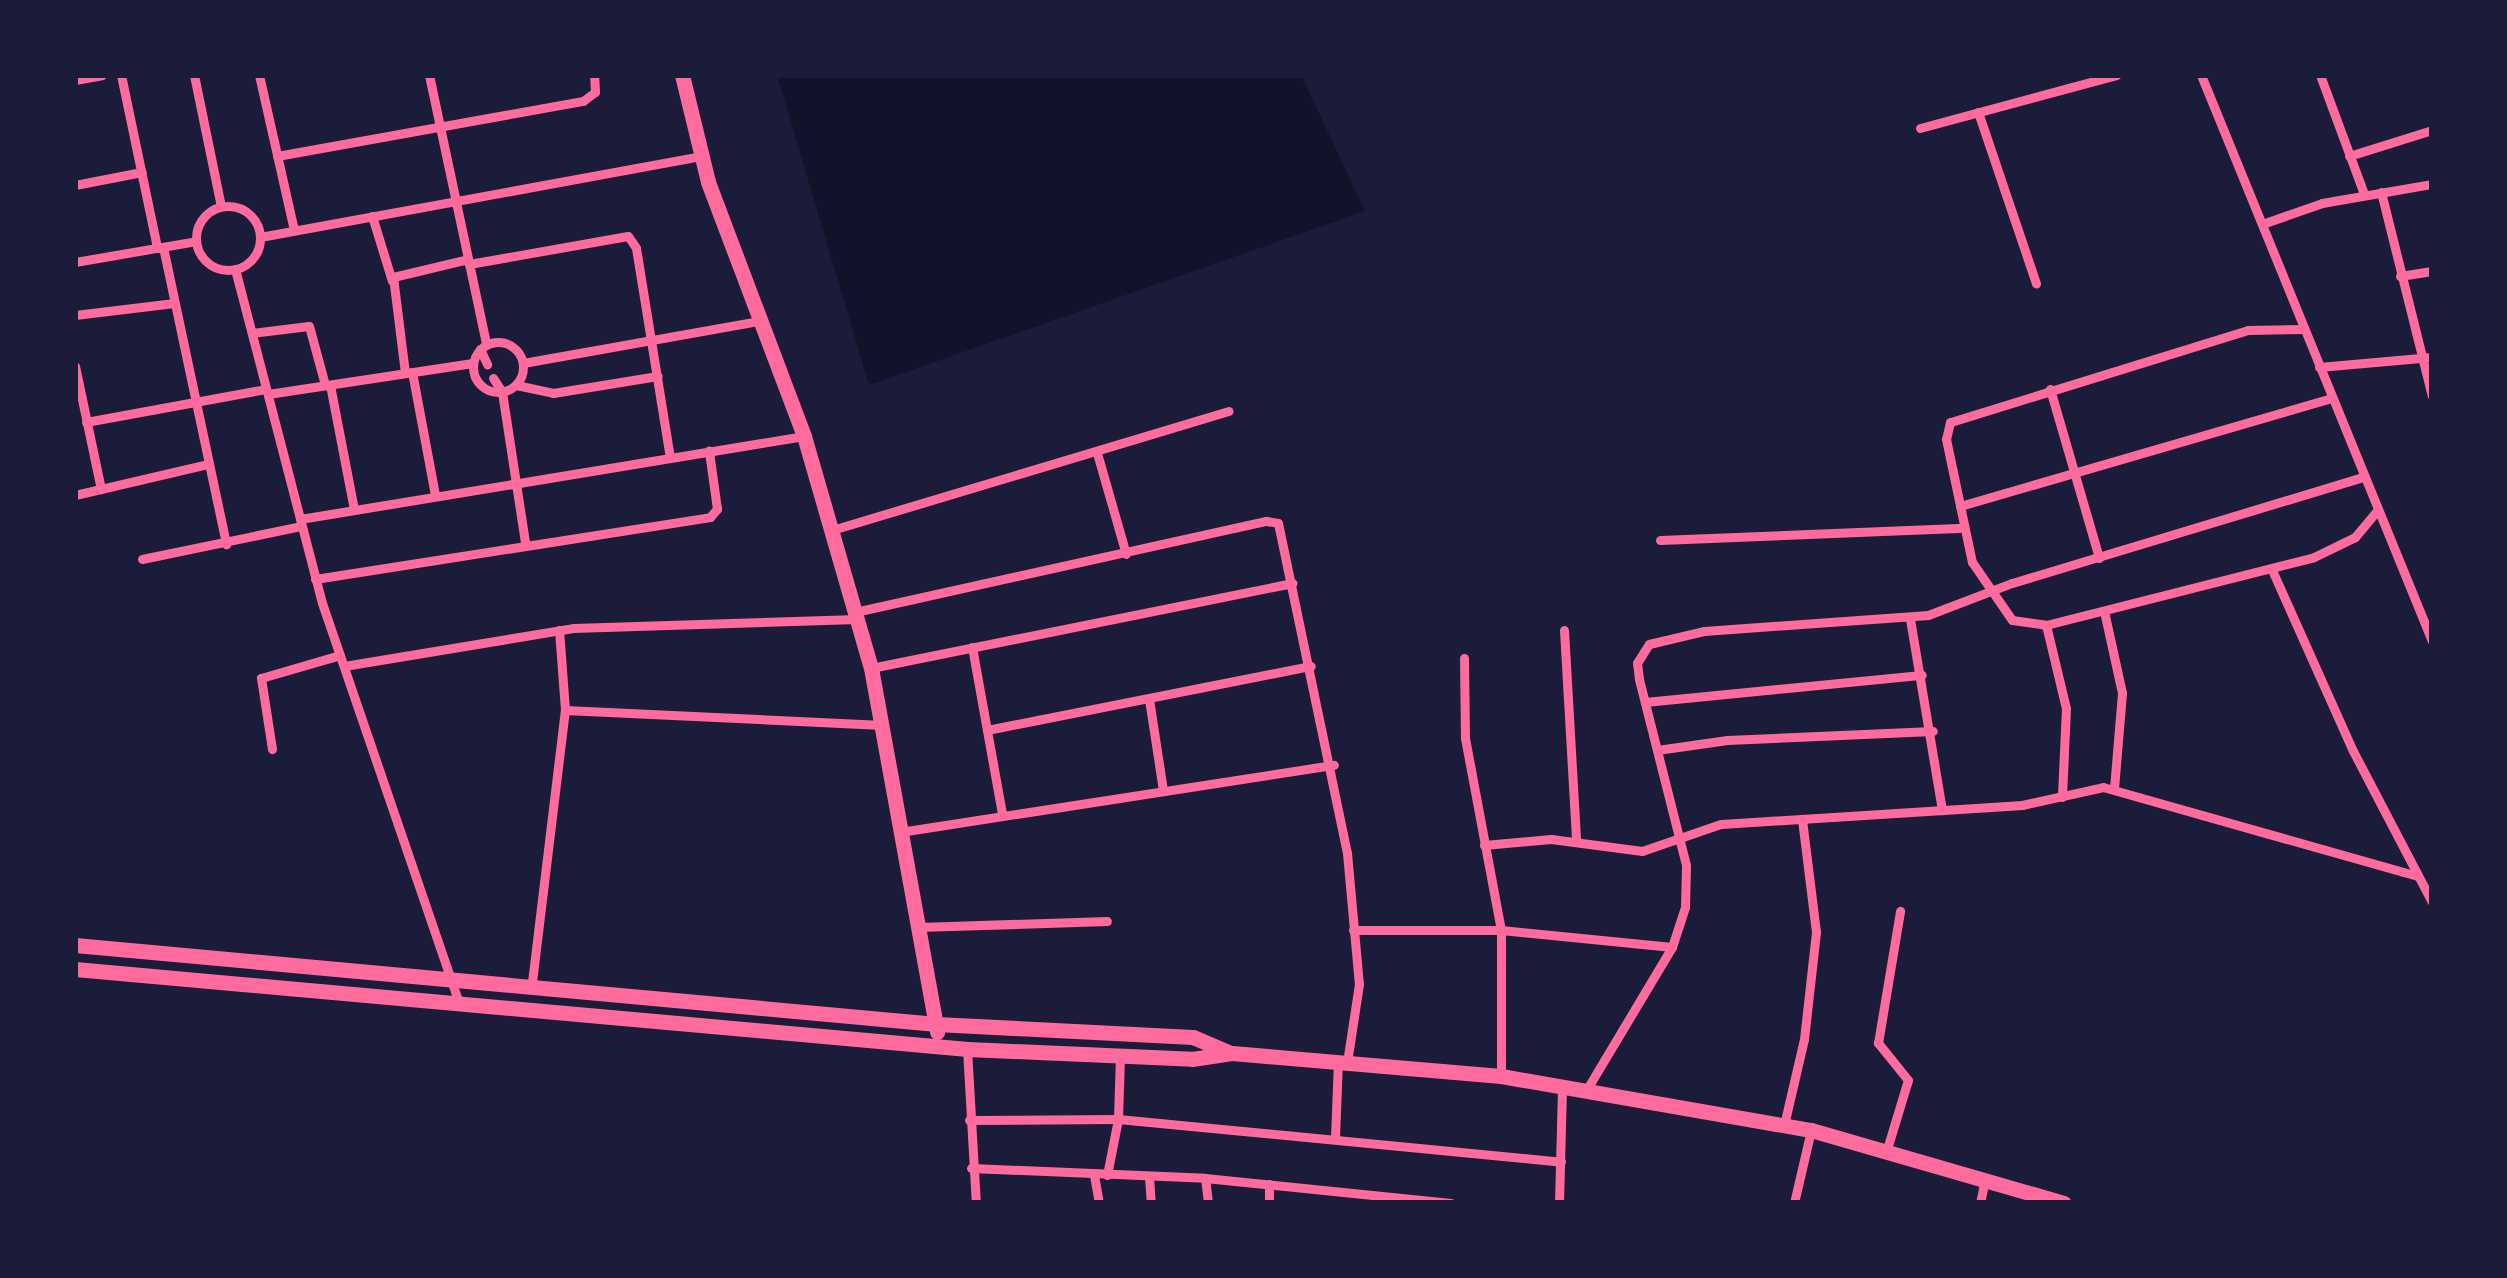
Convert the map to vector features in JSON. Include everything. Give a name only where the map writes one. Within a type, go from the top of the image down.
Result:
[{"type":"highway","points":[[682,75],[702,156],[804,436],[871,668],[940,1046]]},
{"type":"highway","points":[[75,945],[532,982],[936,1024],[1193,1037],[1232,1053]]},
{"type":"highway","points":[[75,969],[967,1049],[1192,1059],[1232,1053],[1501,1076],[1588,1088],[1811,1130],[1888,1149],[2064,1203]]},
{"type":"street","points":[[75,80],[102,75]]},
{"type":"street","points":[[121,75],[226,544]]},
{"type":"street","points":[[194,75],[221,206]]},
{"type":"street","points":[[259,75],[294,230]]},
{"type":"street","points":[[429,75],[487,364]]},
{"type":"street","points":[[277,156],[583,100],[595,92],[594,75]]},
{"type":"street","points":[[1920,128],[2117,75]]},
{"type":"street","points":[[2201,75],[2265,223],[2363,477],[2432,640]]},
{"type":"street","points":[[2320,75],[2364,194]]},
{"type":"street","points":[[1978,112],[2036,283]]},
{"type":"street","points":[[2349,156],[2432,130]]},
{"type":"street","points":[[260,236],[702,156]]},
{"type":"street","points":[[75,185],[142,172]]},
{"type":"street","points":[[2265,223],[2364,194],[2432,184]]},
{"type":"street","points":[[2381,192],[2419,358],[2432,396]]},
{"type":"street","points":[[221,206],[248,212],[260,236],[256,254],[236,269],[210,264],[196,241],[204,215],[221,206]]},
{"type":"street","points":[[372,216],[392,282],[435,495]]},
{"type":"street","points":[[392,282],[403,272],[623,234],[636,248],[670,457]]},
{"type":"street","points":[[75,262],[196,241]]},
{"type":"street","points":[[236,269],[316,579],[459,1004]]},
{"type":"street","points":[[2400,276],[2432,272]]},
{"type":"street","points":[[75,315],[174,303]]},
{"type":"street","points":[[523,363],[760,321]]},
{"type":"street","points":[[252,333],[309,326],[328,385],[354,510]]},
{"type":"street","points":[[2304,329],[2260,328],[2050,388],[1950,422],[1946,439],[1972,562],[2012,620],[2046,625],[2272,570],[2343,544],[2377,510]]},
{"type":"street","points":[[483,347],[509,344],[523,363]]},
{"type":"street","points":[[86,422],[267,391],[473,363],[483,347]]},
{"type":"street","points":[[2319,367],[2432,357]]},
{"type":"street","points":[[473,363],[480,385],[502,392],[516,385],[552,393],[658,376]]},
{"type":"street","points":[[516,385],[523,363]]},
{"type":"street","points":[[75,366],[101,489]]},
{"type":"street","points":[[493,378],[502,392],[525,544]]},
{"type":"street","points":[[2050,388],[2099,558]]},
{"type":"street","points":[[1960,506],[2332,398]]},
{"type":"street","points":[[832,530],[1229,411]]},
{"type":"street","points":[[142,559],[226,544],[354,510],[804,436]]},
{"type":"street","points":[[316,579],[710,517],[717,509],[710,451]]},
{"type":"street","points":[[1096,453],[1126,554]]},
{"type":"street","points":[[75,495],[208,464]]},
{"type":"street","points":[[1588,1088],[1672,948],[1687,884],[1680,839],[1645,702],[1640,652],[1676,635],[1910,619],[2363,477]]},
{"type":"street","points":[[272,748],[261,678],[342,661],[559,630],[856,615],[1274,521],[1293,583],[1334,765],[1353,930],[1359,1000],[1342,1062],[1335,1138]]},
{"type":"street","points":[[1660,540],[1964,528]]},
{"type":"street","points":[[2272,570],[2432,902]]},
{"type":"street","points":[[871,668],[1293,583]]},
{"type":"street","points":[[2104,611],[2122,693],[2114,788]]},
{"type":"street","points":[[1910,619],[1933,732],[1942,810]]},
{"type":"street","points":[[2046,625],[2066,708],[2062,797]]},
{"type":"street","points":[[532,982],[564,710],[559,630]]},
{"type":"street","points":[[1564,630],[1576,841]]},
{"type":"street","points":[[972,647],[1002,814]]},
{"type":"street","points":[[1464,658],[1464,722],[1501,930],[1501,1076]]},
{"type":"street","points":[[987,730],[1311,666]]},
{"type":"street","points":[[1645,702],[1922,675]]},
{"type":"street","points":[[1150,699],[1164,790]]},
{"type":"street","points":[[564,710],[883,725]]},
{"type":"street","points":[[1657,750],[1727,740],[1933,732]]},
{"type":"street","points":[[900,832],[1334,765]]},
{"type":"street","points":[[1484,845],[1576,841],[1642,851],[1722,824],[1942,810],[2114,788],[2418,876]]},
{"type":"street","points":[[1784,1124],[1804,1038],[1816,932],[1802,819]]},
{"type":"street","points":[[1888,1149],[1908,1080],[1878,1044],[1900,911]]},
{"type":"street","points":[[918,926],[1107,921]]},
{"type":"street","points":[[1353,930],[1501,930],[1672,948]]},
{"type":"street","points":[[967,1049],[970,1168],[976,1203]]},
{"type":"street","points":[[1107,1175],[1118,1120],[1120,1056]]},
{"type":"street","points":[[1559,1203],[1562,1084]]},
{"type":"street","points":[[969,1120],[1118,1120],[1561,1162]]},
{"type":"street","points":[[1794,1203],[1811,1130]]},
{"type":"street","points":[[970,1168],[1204,1178],[1451,1203]]},
{"type":"street","points":[[1094,1175],[1099,1203]]},
{"type":"street","points":[[1149,1177],[1151,1203]]},
{"type":"street","points":[[1204,1178],[1208,1203]]},
{"type":"street","points":[[1980,1203],[1985,1180]]},
{"type":"street","points":[[1268,1184],[1269,1203]]},
{"type":"street","points":[[1322,1189],[1322,1203]]},
{"type":"shaded area","points":[[777,75],[1301,75],[1365,211],[869,385]]}]
